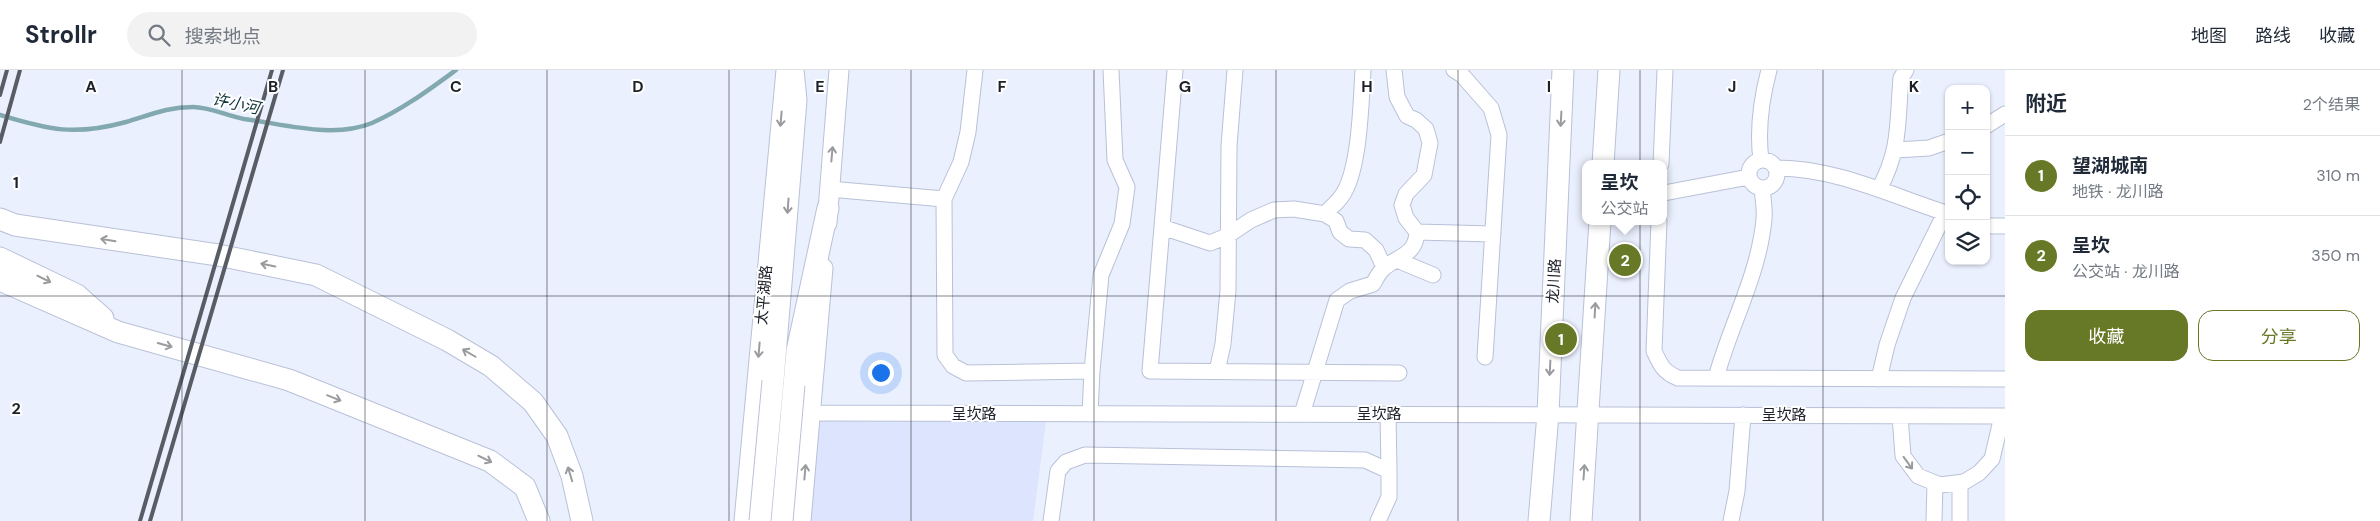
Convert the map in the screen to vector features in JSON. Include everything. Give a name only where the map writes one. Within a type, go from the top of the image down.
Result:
[{"type":"highway","points":[[782,521],[784,383],[796,100],[793,70]]},
{"type":"highway","name":"龙川路","points":[[1539,521],[1548,414],[1564,70]]},
{"type":"highway","points":[[1604,160],[1609,70]]},
{"type":"highway","points":[[760,521],[784,383],[797,351],[829,198]]},
{"type":"highway","points":[[5,223],[218,255],[316,275],[454,344],[491,366],[533,402],[557,436],[572,476],[582,521]]},
{"type":"highway","points":[[1580,521],[1600,225]]},
{"type":"highway","points":[[0,258],[77,295],[118,332]]},
{"type":"highway","points":[[0,280],[118,332],[289,380],[490,461],[525,487],[538,521]]},
{"type":"main road","name":"太平湖路","points":[[744,521],[786,70]]},
{"type":"main road","points":[[801,521],[839,70]]},
{"type":"street","points":[[974,70],[961,162],[944,199],[945,355],[953,366],[966,373],[1092,371]]},
{"type":"street","points":[[1090,414],[1101,275],[1122,224],[1127,187],[1115,160],[1111,70]]},
{"type":"street","points":[[1175,70],[1150,371],[1398,373]]},
{"type":"street","points":[[1217,371],[1228,291],[1229,146],[1235,70]]},
{"type":"street","points":[[1324,214],[1342,196],[1352,170],[1359,137],[1363,70]]},
{"type":"street","points":[[1394,70],[1397,97],[1407,116],[1416,120],[1426,130],[1430,143],[1424,174],[1406,194],[1402,205],[1406,218],[1417,232]]},
{"type":"street","points":[[1454,70],[1462,75],[1491,108],[1499,135],[1485,357]]},
{"type":"street","points":[[1661,160],[1664,70]]},
{"type":"street","points":[[1761,160],[1759,143],[1760,102],[1769,70]]},
{"type":"street","points":[[1879,189],[1890,169],[1896,150],[1901,78],[1906,70]]},
{"type":"street","points":[[1990,123],[2005,114]]},
{"type":"street","points":[[1896,150],[1929,148],[1945,142]]},
{"type":"street","points":[[1761,160],[1770,161],[1776,168],[1775,182],[1762,188],[1754,185],[1749,177],[1750,168],[1761,160]]},
{"type":"street","points":[[1776,168],[1797,168],[1835,176],[1879,189],[1945,213]]},
{"type":"street","points":[[1667,192],[1749,177]]},
{"type":"street","points":[[1716,378],[1724,346],[1751,276],[1760,244],[1764,218],[1762,188]]},
{"type":"street","points":[[829,198],[944,199]]},
{"type":"street","points":[[1162,227],[1210,243],[1227,236],[1251,220],[1274,210],[1294,210],[1324,214],[1336,221],[1340,232],[1349,239],[1365,240],[1391,264],[1433,275]]},
{"type":"street","points":[[1879,379],[1887,345],[1903,298],[1945,218]]},
{"type":"street","points":[[1658,225],[1654,351],[1667,374],[1678,378],[2005,379]]},
{"type":"street","points":[[1990,226],[2005,226]]},
{"type":"street","points":[[1417,232],[1493,234]]},
{"type":"street","points":[[1302,414],[1337,300],[1350,291],[1373,284],[1391,264],[1414,246],[1417,232]]},
{"type":"street","name":"呈坎路","points":[[754,408],[810,414],[2004,416]]},
{"type":"street","points":[[1378,521],[1389,497],[1388,414]]},
{"type":"street","points":[[1731,521],[1737,491],[1743,415]]},
{"type":"street","points":[[1900,416],[1903,456],[1918,476],[1940,485],[1960,483],[1979,473],[1992,459],[2004,416]]},
{"type":"street","points":[[1051,521],[1058,472],[1066,462],[1085,455],[1365,460],[1389,470]]},
{"type":"street","points":[[1934,521],[1935,483]]},
{"type":"street","points":[[1960,483],[1960,521]]},
{"type":"shaded area","points":[[810,413],[1047,414],[1033,521],[801,521]]},
{"type":"waterway","name":"许小河","points":[[0,115],[48,127],[77,130],[108,126],[167,110],[193,107],[206,108],[244,119],[292,127],[341,130],[357,128],[383,118],[416,99],[456,70]]},
{"type":"railway","points":[[0,95],[7,70]]},
{"type":"railway","points":[[0,142],[20,70]]},
{"type":"railway","points":[[140,521],[272,70]]},
{"type":"railway","points":[[150,521],[283,70]]},
{"type":"place","name":"呈坎","points":[[1625,260]]},
{"type":"place","name":"望湖城南","points":[[1561,339]]}]
